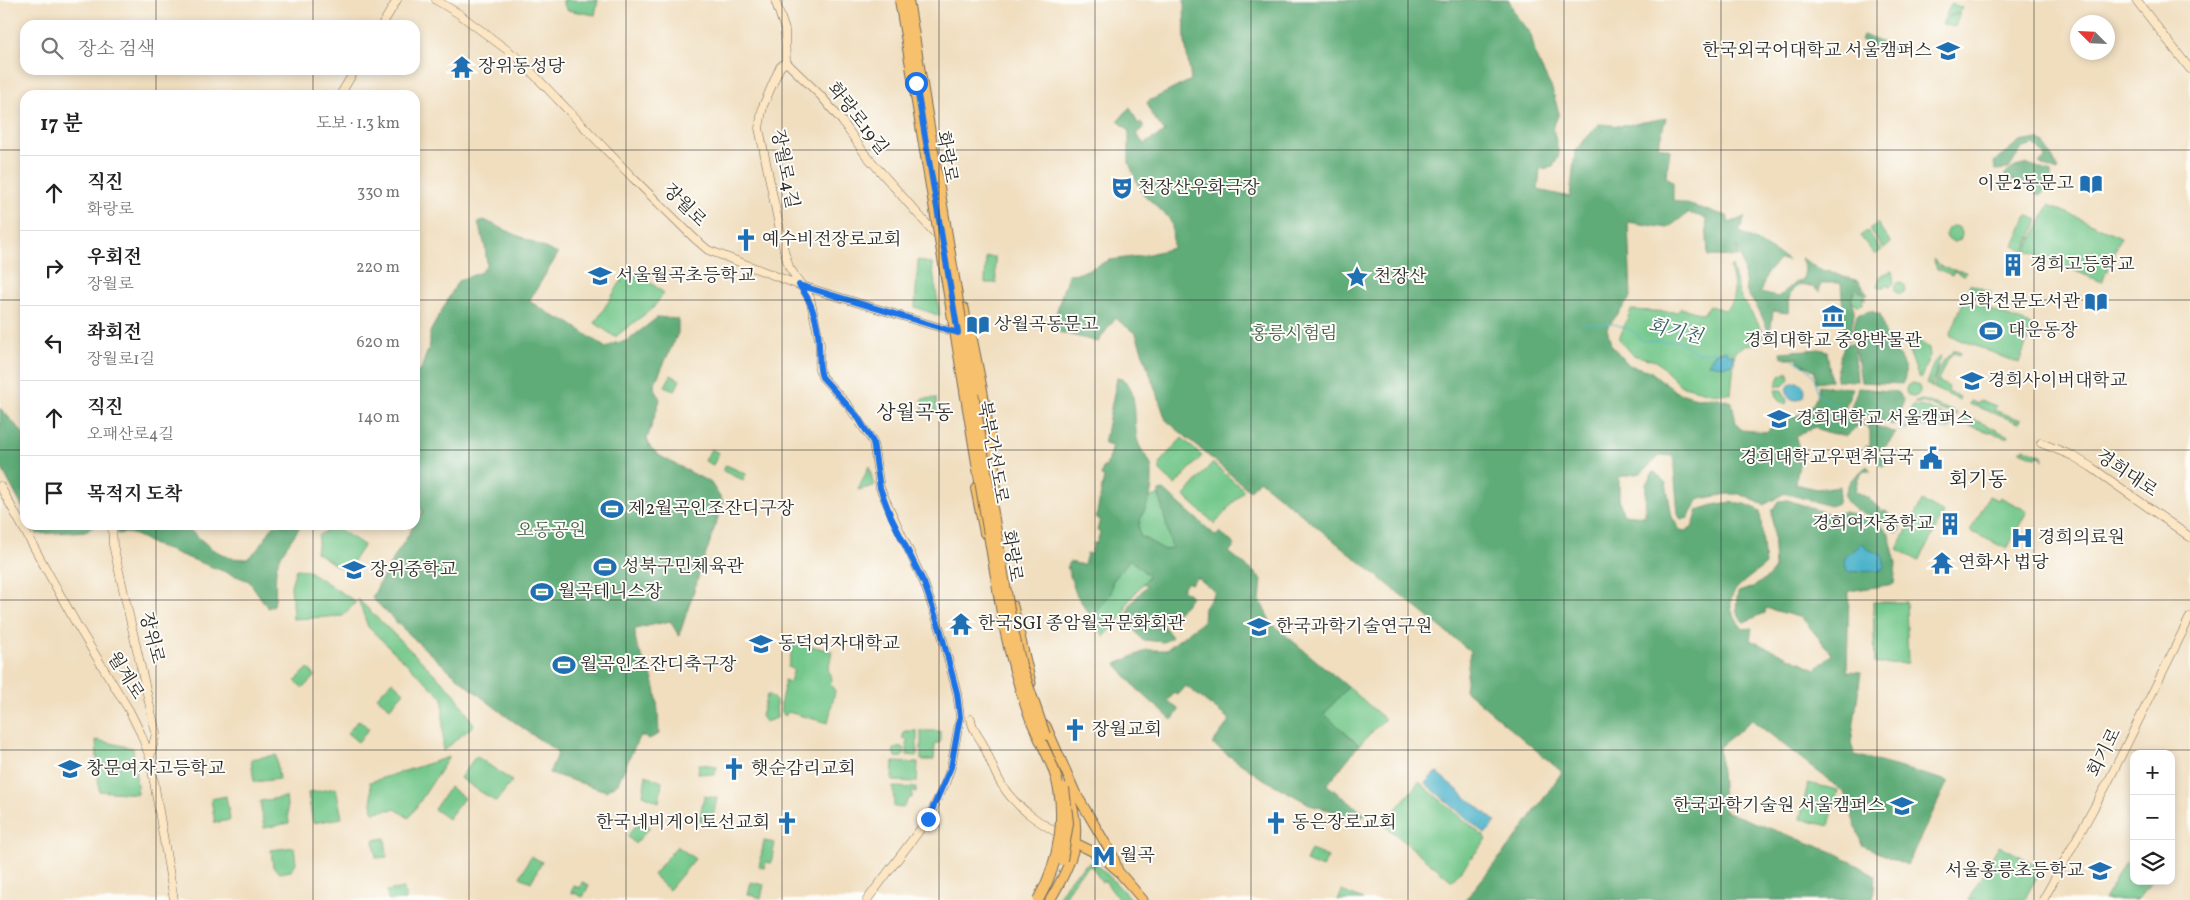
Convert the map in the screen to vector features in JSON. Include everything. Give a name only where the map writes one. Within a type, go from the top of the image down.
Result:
[{"type":"highway","name":"북부간선도로","points":[[900,0],[926,166],[1004,624],[1016,677],[1030,718],[1052,768],[1059,798],[1060,824],[1058,847],[1051,875],[1038,900]]},
{"type":"highway","name":"북부간선도로","points":[[907,0],[939,182],[1011,622],[1034,708],[1059,767],[1068,809],[1064,851],[1060,868],[1044,900]]},
{"type":"highway","points":[[926,166],[934,241],[974,467],[980,516],[996,567]]},
{"type":"highway","points":[[939,182],[946,195],[982,390],[994,467],[995,490]]},
{"type":"main road","name":"화랑로","points":[[907,0],[951,245],[957,297],[958,333],[1008,632],[1062,782],[1066,824],[1054,877],[1044,900]]},
{"type":"main road","name":"화랑로","points":[[913,0],[920,68],[916,83],[945,245],[957,297],[969,337],[1016,623],[1032,700]]},
{"type":"main road","name":"화랑로","points":[[1040,723],[1075,792],[1113,856],[1118,871]]},
{"type":"main road","points":[[1050,900],[1069,867],[1076,843],[1075,813],[1062,782]]},
{"type":"main road","points":[[1064,837],[1100,855],[1118,871],[1143,900]]},
{"type":"street","points":[[385,20],[398,0]]},
{"type":"street","name":"장월로","points":[[436,0],[460,14],[518,58],[708,250],[799,285],[969,337]]},
{"type":"street","points":[[775,0],[785,30],[786,62]]},
{"type":"street","points":[[2136,0],[2190,68]]},
{"type":"street","name":"장월로4길","points":[[786,62],[780,67],[763,106],[760,136],[784,250],[789,267],[799,285],[810,298],[820,344],[819,369],[822,377],[857,416],[873,442],[880,488],[891,517],[918,568],[941,632],[957,693],[960,717],[951,767],[928,819],[867,900]]},
{"type":"street","name":"화랑로19길","points":[[786,62],[822,96],[865,154],[945,245]]},
{"type":"street","points":[[343,90],[352,75]]},
{"type":"street","name":"경희대로","points":[[2041,443],[2074,456],[2190,537]]},
{"type":"street","name":"월계로","points":[[0,486],[20,522]]},
{"type":"street","points":[[988,514],[992,522],[999,524]]},
{"type":"street","name":"월계로","points":[[24,530],[77,625],[129,710],[150,758],[174,900]]},
{"type":"street","name":"장위로","points":[[112,530],[113,545],[156,733],[150,758]]},
{"type":"street","name":"회기로","points":[[2043,900],[2107,784],[2190,617]]},
{"type":"street","points":[[971,719],[972,728],[983,744],[1002,786],[1028,814],[1064,837]]},
{"type":"green space","points":[[563,0],[598,0],[595,15],[567,10]]},
{"type":"green space","name":"홍릉시험림","points":[[1184,0],[1509,0],[1515,14],[1531,35],[1536,57],[1552,89],[1559,113],[1553,128],[1559,155],[1553,167],[1540,169],[1538,190],[1570,197],[1575,151],[1599,124],[1622,126],[1666,118],[1658,146],[1670,150],[1666,177],[1673,182],[1673,200],[1727,216],[1729,223],[1745,217],[1739,231],[1788,260],[1779,260],[1767,273],[1760,293],[1778,297],[1797,281],[1803,280],[1805,269],[1801,258],[1822,270],[1859,281],[1868,295],[1857,289],[1853,293],[1851,299],[1854,314],[1850,340],[1845,339],[1841,283],[1821,283],[1819,292],[1808,285],[1797,286],[1790,295],[1788,313],[1773,311],[1770,335],[1760,312],[1747,293],[1741,256],[1736,245],[1739,257],[1708,256],[1706,218],[1688,213],[1668,228],[1628,222],[1631,297],[1607,328],[1611,345],[1629,365],[1650,371],[1676,392],[1697,398],[1714,397],[1732,402],[1736,423],[1741,430],[1768,432],[1777,415],[1792,417],[1805,412],[1815,401],[1819,386],[1853,388],[1842,414],[1896,433],[1887,445],[1875,453],[1866,449],[1866,446],[1870,447],[1870,430],[1865,425],[1859,425],[1846,436],[1820,431],[1816,427],[1803,432],[1796,438],[1801,456],[1795,484],[1817,489],[1840,486],[1838,503],[1830,506],[1785,493],[1764,505],[1740,494],[1728,494],[1699,499],[1688,518],[1681,520],[1678,514],[1673,456],[1661,455],[1641,473],[1619,477],[1619,499],[1623,514],[1645,516],[1646,484],[1654,471],[1666,483],[1672,517],[1680,530],[1686,531],[1692,528],[1698,510],[1722,503],[1745,504],[1760,511],[1765,565],[1734,592],[1731,599],[1731,608],[1743,629],[1752,628],[1750,640],[1816,669],[1832,654],[1802,618],[1766,608],[1765,613],[1744,622],[1737,612],[1738,592],[1759,583],[1769,576],[1775,568],[1772,511],[1778,501],[1788,500],[1829,514],[1845,512],[1878,522],[1889,534],[1896,563],[1894,584],[1849,591],[1847,671],[1861,672],[1851,744],[1855,755],[1948,781],[1907,865],[1862,845],[1844,792],[1752,720],[1719,747],[1724,811],[1838,854],[1875,876],[1873,900],[1465,900],[1519,834],[1562,772],[1465,690],[1470,651],[1259,480],[1250,491],[1166,420],[1136,334],[1115,318],[1098,342],[1051,330],[1068,274],[1080,273],[1110,260],[1141,256],[1173,248],[1172,224],[1168,217],[1141,192],[1129,163],[1129,130],[1118,121],[1130,107],[1138,124],[1141,122],[1144,127],[1136,134],[1144,144],[1165,132],[1152,115],[1147,102],[1191,80],[1185,42]]},
{"type":"green space","points":[[1951,3],[1962,8],[1960,12],[1945,17]]},
{"type":"green space","points":[[1960,13],[1955,27],[1942,24],[1944,19]]},
{"type":"green space","points":[[1863,35],[1901,50],[1885,52],[1861,40]]},
{"type":"green space","points":[[2038,139],[2045,144],[2058,169],[2057,171],[2039,163],[2045,159],[2044,154],[2034,145],[2021,149],[2009,169],[1995,170],[1994,162],[2020,142]]},
{"type":"green space","points":[[2028,164],[2051,172],[2049,185],[2039,195],[2004,175],[2015,167]]},
{"type":"green space","points":[[2049,205],[2121,237],[2102,282],[2026,251]]},
{"type":"green space","points":[[2027,215],[2038,220],[2025,251],[2014,246]]},
{"type":"green space","name":"오동공원","points":[[484,220],[558,254],[529,301],[557,318],[565,320],[606,348],[615,343],[627,341],[658,317],[678,319],[678,333],[654,385],[660,400],[647,439],[650,447],[660,456],[711,483],[723,502],[679,636],[670,621],[635,629],[639,650],[655,686],[659,734],[649,739],[642,736],[639,737],[618,783],[606,791],[549,773],[558,752],[508,718],[438,661],[372,598],[384,574],[411,530],[420,530],[420,516],[423,511],[420,509],[420,372],[430,344],[430,332],[458,281],[481,272],[487,265],[485,246],[478,223]]},
{"type":"green space","points":[[1877,223],[1891,243],[1884,249],[1869,229]]},
{"type":"green space","points":[[1951,226],[1957,226],[1962,231],[1960,240],[1951,242],[1946,237],[1946,231]]},
{"type":"green space","points":[[1867,231],[1882,250],[1875,255],[1860,236]]},
{"type":"green space","points":[[986,257],[995,257],[996,283],[985,283]]},
{"type":"green space","points":[[1933,259],[1943,268],[1966,272],[1964,276],[1954,271],[1952,275],[1937,269]]},
{"type":"green space","points":[[918,260],[932,264],[940,316],[915,307]]},
{"type":"green space","points":[[1732,266],[1740,296],[1763,331],[1763,342],[1745,346],[1735,351],[1731,394],[1710,393],[1680,385],[1656,361],[1633,355],[1619,339],[1631,310],[1677,312],[1681,308],[1703,314],[1709,306],[1725,310],[1732,301],[1734,290],[1730,268]]},
{"type":"green space","points":[[630,267],[664,293],[653,308],[615,337],[595,323]]},
{"type":"green space","points":[[1892,271],[1894,283],[1890,286],[1886,284],[1885,287],[1877,287],[1881,275]]},
{"type":"green space","points":[[1898,283],[1902,283],[1905,288],[1904,292],[1898,293],[1895,290],[1895,286]]},
{"type":"green space","points":[[1970,284],[1991,292],[1987,302],[1966,294]]},
{"type":"green space","points":[[1859,291],[1865,295],[1865,300],[1862,297],[1863,304],[1858,305],[1852,302],[1853,293]]},
{"type":"green space","name":"대운동장","points":[[1964,299],[2033,326],[2019,363],[1950,336]]},
{"type":"green space","points":[[1870,311],[1880,314],[1885,334],[1903,364],[1905,377],[1902,384],[1861,382],[1853,330],[1857,315]]},
{"type":"green space","points":[[1912,338],[1929,348],[1930,355],[1921,378],[1918,376],[1908,348]]},
{"type":"green space","points":[[1845,344],[1853,344],[1854,346],[1857,381],[1836,380],[1839,359]]},
{"type":"green space","points":[[1820,349],[1827,351],[1831,380],[1816,382],[1815,371],[1798,361],[1798,358],[1782,358],[1781,352]]},
{"type":"green space","points":[[1955,350],[1961,353],[1960,355],[1953,353],[1946,362],[1938,381],[1949,387],[1948,392],[1960,397],[1959,400],[1935,389],[1935,377],[1939,367]]},
{"type":"green space","points":[[1941,356],[1932,383],[1933,388],[1926,384],[1934,362]]},
{"type":"green space","points":[[1788,372],[1789,379],[1783,386],[1776,386],[1780,376]]},
{"type":"green space","points":[[671,375],[680,380],[675,391],[665,386]]},
{"type":"green space","points":[[1117,378],[1125,381],[1130,387],[1133,395],[1136,435],[1152,470],[1151,491],[1139,524],[1140,536],[1165,550],[1172,548],[1159,495],[1159,491],[1164,490],[1216,536],[1220,532],[1235,545],[1229,552],[1262,579],[1260,600],[1271,623],[1348,687],[1324,714],[1359,745],[1327,785],[1366,815],[1361,818],[1313,806],[1260,777],[1212,744],[1230,720],[1186,686],[1178,695],[1174,693],[1168,701],[1179,710],[1172,720],[1137,689],[1116,664],[1147,650],[1166,650],[1203,621],[1204,608],[1215,592],[1197,577],[1191,584],[1187,582],[1182,589],[1191,596],[1185,605],[1162,624],[1172,637],[1164,642],[1142,640],[1127,619],[1130,605],[1146,586],[1143,583],[1149,576],[1130,559],[1112,582],[1111,593],[1092,618],[1076,594],[1067,566],[1069,562],[1084,565],[1087,553],[1091,554],[1100,532],[1097,531],[1100,519],[1096,518],[1104,477],[1101,476],[1103,467],[1106,467],[1112,446],[1104,444]]},
{"type":"green space","points":[[1913,383],[1918,385],[1920,390],[1918,395],[1913,397],[1908,395],[1906,390],[1908,385]]},
{"type":"green space","points":[[1858,388],[1898,392],[1904,401],[1894,425],[1850,410]]},
{"type":"green space","points":[[1775,390],[1782,390],[1787,401],[1785,405],[1778,400]]},
{"type":"green space","points":[[936,398],[937,412],[923,413],[922,399]]},
{"type":"green space","points":[[1921,400],[1957,413],[1956,416],[1924,403],[1914,403]]},
{"type":"green space","points":[[1980,400],[1996,406],[1994,410],[2021,420],[2019,423],[1969,404],[1971,401],[1978,404]]},
{"type":"green space","points":[[1912,406],[1924,407],[1954,419],[1951,428],[1928,425],[1905,430]]},
{"type":"green space","points":[[0,408],[20,430],[20,503],[0,465]]},
{"type":"green space","points":[[1964,416],[2009,436],[2008,438],[1964,424],[1962,422]]},
{"type":"green space","points":[[1182,438],[1202,456],[1175,485],[1160,471],[1160,462]]},
{"type":"green space","points":[[2025,448],[2043,456],[2043,460],[2041,456],[2035,457],[2020,451]]},
{"type":"green space","points":[[711,449],[719,453],[713,465],[705,461]]},
{"type":"green space","points":[[1885,454],[1888,455],[1888,465],[1881,466],[1878,465],[1877,458],[1878,455]]},
{"type":"green space","points":[[1212,463],[1244,490],[1215,524],[1184,496]]},
{"type":"green space","points":[[726,465],[746,474],[743,480],[723,471]]},
{"type":"green space","points":[[869,466],[874,486],[858,490]]},
{"type":"green space","points":[[1867,466],[1871,471],[1864,471],[1858,478],[1855,491],[1868,498],[1882,511],[1886,511],[1898,523],[1901,530],[1895,533],[1881,520],[1854,508],[1844,496],[1850,481]]},
{"type":"green space","points":[[1159,495],[1173,548],[1165,550],[1140,536],[1137,526],[1150,497]]},
{"type":"green space","points":[[1989,496],[1998,500],[2000,497],[2027,511],[2007,549],[1970,531]]},
{"type":"green space","points":[[1922,501],[1944,513],[1919,561],[1897,549]]},
{"type":"green space","points":[[35,530],[88,530],[87,531],[37,534]]},
{"type":"green space","points":[[117,530],[190,530],[212,549],[230,558],[247,559],[257,550],[271,530],[298,530],[284,550],[277,565],[274,605],[268,608],[249,581],[152,544],[136,535],[118,534]]},
{"type":"green space","points":[[327,530],[340,530],[364,545],[346,572],[316,552],[319,535]]},
{"type":"green space","points":[[1130,559],[1149,576],[1127,603],[1124,615],[1104,637],[1092,618],[1111,593],[1112,582]]},
{"type":"green space","points":[[296,569],[307,570],[356,602],[343,616],[293,619],[291,585]]},
{"type":"green space","points":[[358,599],[455,694],[474,725],[443,751],[443,698],[368,627]]},
{"type":"green space","points":[[1873,602],[1906,602],[1908,663],[1875,664]]},
{"type":"green space","points":[[794,642],[832,651],[828,671],[832,679],[830,684],[835,691],[828,723],[788,712],[785,716],[782,712],[781,703],[784,680],[790,682],[794,669],[788,667]]},
{"type":"green space","points":[[308,668],[315,676],[303,688],[295,681]]},
{"type":"green space","points":[[392,681],[404,692],[390,708],[377,697]]},
{"type":"green space","points":[[1348,687],[1385,719],[1359,745],[1323,714]]},
{"type":"green space","points":[[767,695],[770,695],[776,701],[777,718],[765,722],[761,716]]},
{"type":"green space","points":[[359,720],[369,729],[358,742],[347,733]]},
{"type":"green space","points":[[906,731],[917,731],[917,756],[907,755],[907,741],[903,738]]},
{"type":"green space","points":[[921,731],[940,731],[940,743],[935,743],[934,760],[921,760]]},
{"type":"green space","points":[[96,740],[133,748],[138,794],[99,791]]},
{"type":"green space","points":[[899,746],[905,752],[899,758],[893,752]]},
{"type":"green space","points":[[276,755],[279,779],[254,782],[251,759]]},
{"type":"green space","points":[[476,756],[512,781],[496,802],[460,778]]},
{"type":"green space","points":[[449,757],[409,818],[395,809],[373,812],[370,782]]},
{"type":"green space","points":[[893,762],[918,763],[917,782],[892,781]]},
{"type":"green space","points":[[699,764],[717,766],[715,775],[698,773]]},
{"type":"green space","points":[[646,775],[662,782],[659,802],[643,795]]},
{"type":"green space","points":[[1419,782],[1487,839],[1452,881],[1383,824]]},
{"type":"green space","points":[[1808,783],[1838,790],[1829,826],[1800,819]]},
{"type":"green space","points":[[450,787],[464,798],[448,819],[434,809]]},
{"type":"green space","points":[[893,787],[916,788],[916,792],[912,792],[912,798],[909,798],[903,808],[894,807]]},
{"type":"green space","points":[[336,788],[342,818],[313,823],[308,793]]},
{"type":"green space","points":[[226,796],[230,820],[215,823],[211,799]]},
{"type":"green space","points":[[704,796],[717,798],[712,823],[699,821]]},
{"type":"green space","points":[[286,797],[289,823],[264,828],[260,801]]},
{"type":"green space","points":[[641,820],[650,827],[635,844],[627,836]]},
{"type":"green space","points":[[385,838],[387,857],[376,858],[374,840]]},
{"type":"green space","points":[[764,841],[775,843],[771,863],[766,862],[764,868],[759,867]]},
{"type":"green space","points":[[1999,845],[2042,868],[2024,900],[1968,900]]},
{"type":"green space","points":[[677,846],[695,859],[669,890],[653,875]]},
{"type":"green space","points":[[294,847],[296,863],[291,871],[280,873],[273,867],[271,850]]},
{"type":"green space","points":[[1311,850],[1328,857],[1322,868],[1306,861]]},
{"type":"green space","points":[[531,856],[542,862],[531,882],[520,877]]},
{"type":"green space","points":[[2125,862],[2130,864],[2130,885],[2149,885],[2137,900],[2104,900]]},
{"type":"green space","points":[[1088,863],[1098,865],[1132,900],[1119,900],[1105,881],[1101,882],[1094,869],[1090,866],[1074,881],[1063,900],[1057,900],[1070,879]]},
{"type":"green space","points":[[582,882],[589,885],[583,897],[571,892],[574,886],[580,888]]},
{"type":"green space","points":[[751,882],[764,885],[761,898],[748,894]]},
{"type":"green space","points":[[404,888],[406,900],[388,900],[387,891]]},
{"type":"green space","points":[[1342,891],[1363,900],[1338,900]]},
{"type":"water","points":[[1726,350],[1728,354],[1733,355],[1734,363],[1724,366],[1708,364],[1715,353]]},
{"type":"water","points":[[1796,382],[1802,385],[1805,391],[1802,397],[1796,400],[1790,397],[1787,391],[1790,385]]},
{"type":"water","points":[[1863,543],[1868,549],[1882,555],[1885,565],[1880,571],[1847,572],[1845,557]]},
{"type":"water","points":[[1436,772],[1496,822],[1485,834],[1425,783]]},
{"type":"waterway","name":"회기천","points":[[1583,324],[1614,324],[1631,330],[1643,341],[1678,341],[1698,353],[1713,351],[1715,353]]},
{"type":"waterway","name":"회기천","points":[[1794,360],[1805,366],[1812,373],[1817,394],[1845,411]]},
{"type":"waterway","name":"회기천","points":[[1898,431],[1922,427],[1949,430]]},
{"type":"place","name":"한국외국어대학교 서울캠퍼스","points":[[1948,51]]},
{"type":"place","name":"장위동성당","points":[[462,67]]},
{"type":"place","name":"이문2동문고","points":[[2091,184]]},
{"type":"place","name":"천장산우화극장","points":[[1122,188]]},
{"type":"place","name":"예수비전장로교회","points":[[746,240]]},
{"type":"place","name":"경희고등학교","points":[[2013,265]]},
{"type":"place","name":"서울월곡초등학교","points":[[600,276]]},
{"type":"place","name":"천장산","points":[[1357,277]]},
{"type":"place","name":"의학전문도서관","points":[[2096,302]]},
{"type":"place","name":"경희대학교 중앙박물관","points":[[1833,316]]},
{"type":"place","name":"상월곡동문고","points":[[978,325]]},
{"type":"place","name":"대운동장","points":[[1991,331]]},
{"type":"place","name":"경희사이버대학교","points":[[1972,381]]},
{"type":"place","name":"경희대학교 서울캠퍼스","points":[[1779,419]]},
{"type":"place","name":"경희대학교우편취급국","points":[[1931,458]]},
{"type":"place","name":"제2월곡인조잔디구장","points":[[612,509]]},
{"type":"place","name":"경희여자중학교","points":[[1950,524]]},
{"type":"place","name":"경희의료원","points":[[2022,538]]},
{"type":"place","name":"연화사 법당","points":[[1942,563]]},
{"type":"place","name":"성북구민체육관","points":[[605,567]]},
{"type":"place","name":"장위중학교","points":[[354,570]]},
{"type":"place","name":"월곡테니스장","points":[[542,592]]},
{"type":"place","name":"한국SGI 종암월곡문화회관","points":[[961,624]]},
{"type":"place","name":"한국과학기술연구원","points":[[1259,627]]},
{"type":"place","name":"동덕여자대학교","points":[[761,644]]},
{"type":"place","name":"월곡인조잔디축구장","points":[[564,665]]},
{"type":"place","name":"장월교회","points":[[1075,730]]},
{"type":"place","name":"창문여자고등학교","points":[[70,769]]},
{"type":"place","name":"햇순감리교회","points":[[734,769]]},
{"type":"place","name":"한국과학기술원 서울캠퍼스","points":[[1902,806]]},
{"type":"place","name":"한국네비게이토선교회","points":[[787,823]]},
{"type":"place","name":"동은장로교회","points":[[1276,823]]},
{"type":"place","name":"월곡","points":[[1104,856]]},
{"type":"place","name":"서울홍릉초등학교","points":[[2100,871]]},
{"type":"district","name":"상월곡동","points":[[915,414]]},
{"type":"district","name":"회기동","points":[[1978,481]]},
{"type":"route","points":[[916,83],[945,245],[958,333],[799,285],[810,298],[820,344],[819,369],[822,377],[828,386],[857,416],[873,442],[880,488],[891,517],[924,583],[941,632],[957,693],[960,717],[951,767],[928,819]]}]
